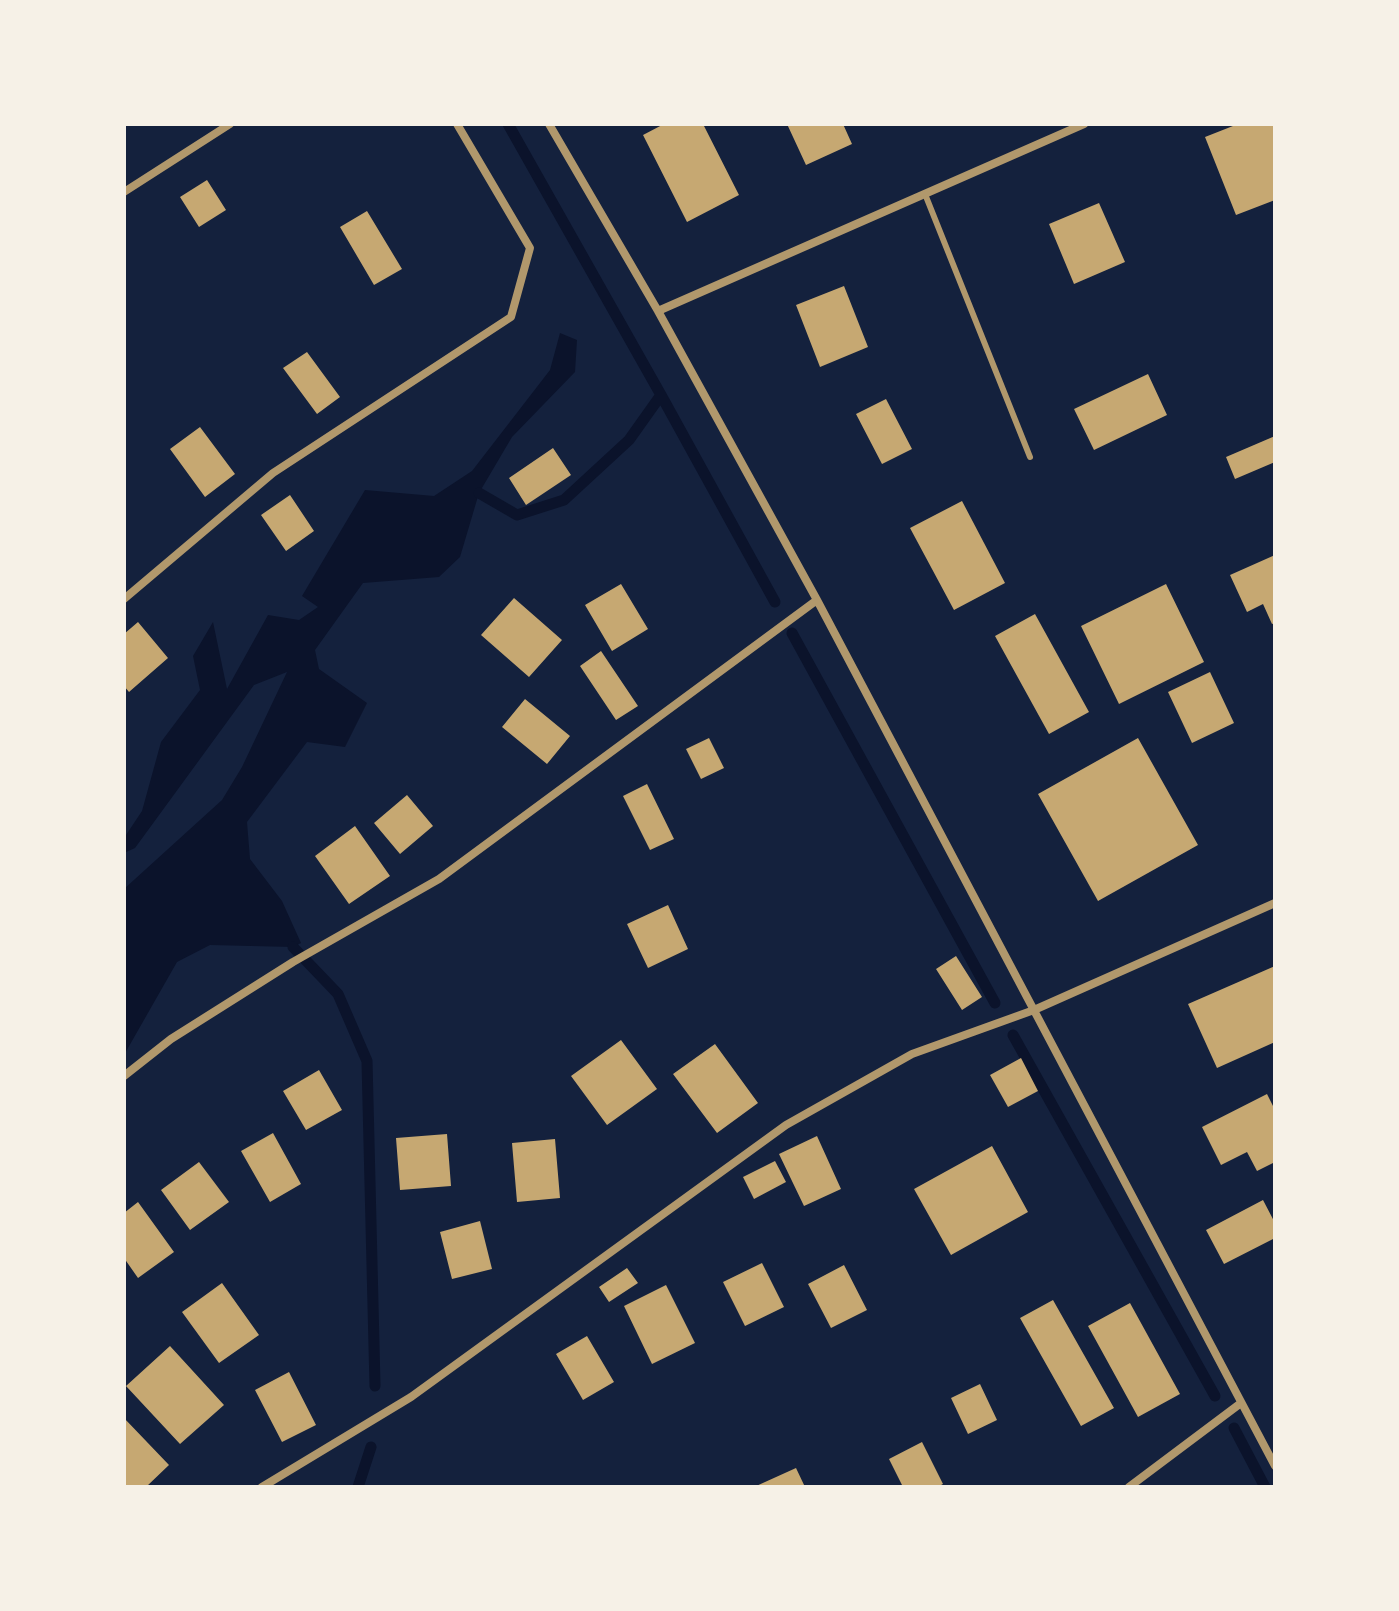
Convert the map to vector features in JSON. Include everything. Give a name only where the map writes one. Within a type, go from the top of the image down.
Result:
[{"type":"street","points":[[124,192],[230,124]]},
{"type":"street","points":[[124,599],[273,473],[511,317],[530,248],[457,124]]},
{"type":"street","points":[[549,124],[658,311],[817,600],[1275,1466]]},
{"type":"street","points":[[658,311],[1084,124]]},
{"type":"street","points":[[124,1076],[171,1039],[293,962],[439,879],[817,600]]},
{"type":"street","points":[[262,1487],[411,1397],[786,1125],[912,1054],[1034,1010],[1275,903]]},
{"type":"street","points":[[1129,1487],[1241,1403]]},
{"type":"lane","points":[[925,194],[1030,457]]},
{"type":"water","points":[[560,333],[577,340],[575,372],[512,437],[479,493],[460,557],[439,577],[363,583],[315,650],[319,669],[367,703],[345,747],[307,742],[247,822],[250,859],[282,901],[301,943],[293,947],[210,945],[177,962],[124,1055],[124,889],[222,800],[242,767],[287,672],[254,685],[135,848],[124,853],[124,838],[142,811],[161,742],[200,690],[193,656],[213,622],[227,689],[268,615],[299,620],[318,607],[302,596],[365,490],[434,496],[472,471],[550,370]]},
{"type":"building","points":[[664,124],[703,124],[739,195],[687,222],[643,135]]},
{"type":"building","points":[[787,124],[843,124],[852,144],[806,165]]},
{"type":"building","points":[[1238,124],[1274,124],[1275,200],[1236,215],[1205,137]]},
{"type":"building","points":[[207,180],[226,210],[199,227],[180,197]]},
{"type":"building","points":[[1099,203],[1125,262],[1074,284],[1049,224]]},
{"type":"building","points":[[367,211],[402,269],[374,285],[340,227]]},
{"type":"building","points":[[844,286],[868,347],[820,367],[796,305]]},
{"type":"building","points":[[307,352],[340,397],[317,414],[283,368]]},
{"type":"building","points":[[1148,374],[1167,415],[1094,450],[1074,409]]},
{"type":"building","points":[[886,399],[912,449],[882,464],[856,414]]},
{"type":"building","points":[[200,427],[235,474],[205,497],[170,449]]},
{"type":"building","points":[[1275,436],[1275,462],[1235,479],[1226,457]]},
{"type":"building","points":[[553,448],[571,475],[526,505],[509,478]]},
{"type":"building","points":[[290,495],[314,531],[286,551],[261,515]]},
{"type":"building","points":[[962,501],[1005,583],[954,610],[910,528]]},
{"type":"building","points":[[1275,555],[1275,623],[1272,624],[1263,604],[1247,612],[1230,575]]},
{"type":"building","points":[[621,584],[648,629],[612,651],[585,605]]},
{"type":"building","points":[[1166,584],[1204,662],[1119,704],[1081,626]]},
{"type":"building","points":[[514,598],[562,640],[529,677],[481,635]]},
{"type":"building","points":[[1035,614],[1089,712],[1049,734],[995,636]]},
{"type":"building","points":[[138,622],[168,658],[129,692],[124,686],[124,634]]},
{"type":"building","points":[[601,651],[638,706],[616,720],[580,666]]},
{"type":"building","points":[[1210,672],[1234,723],[1192,743],[1168,692]]},
{"type":"building","points":[[525,699],[570,736],[547,764],[502,727]]},
{"type":"building","points":[[709,738],[724,768],[701,779],[686,749]]},
{"type":"building","points":[[1138,738],[1198,845],[1098,901],[1038,794]]},
{"type":"building","points":[[647,784],[674,839],[650,850],[623,796]]},
{"type":"building","points":[[407,795],[433,826],[400,854],[374,823]]},
{"type":"building","points":[[355,826],[390,876],[349,904],[315,856]]},
{"type":"building","points":[[668,905],[688,949],[648,968],[627,924]]},
{"type":"building","points":[[956,956],[982,997],[962,1010],[936,969]]},
{"type":"building","points":[[1275,966],[1275,1042],[1217,1068],[1188,1004]]},
{"type":"building","points":[[621,1040],[657,1089],[607,1125],[571,1076]]},
{"type":"building","points":[[715,1044],[758,1103],[717,1133],[673,1074]]},
{"type":"building","points":[[1021,1058],[1038,1091],[1008,1107],[990,1075]]},
{"type":"building","points":[[319,1070],[342,1110],[306,1130],[283,1091]]},
{"type":"building","points":[[1267,1094],[1275,1110],[1275,1162],[1257,1171],[1247,1152],[1221,1165],[1202,1127]]},
{"type":"building","points":[[273,1133],[301,1184],[270,1202],[241,1151]]},
{"type":"building","points":[[447,1134],[451,1186],[400,1190],[396,1138]]},
{"type":"building","points":[[817,1136],[841,1189],[804,1206],[779,1154]]},
{"type":"building","points":[[555,1139],[560,1198],[517,1202],[512,1143]]},
{"type":"building","points":[[992,1146],[1028,1212],[951,1255],[914,1189]]},
{"type":"building","points":[[775,1161],[786,1182],[754,1199],[743,1177]]},
{"type":"building","points":[[199,1162],[229,1202],[190,1230],[161,1190]]},
{"type":"building","points":[[1263,1200],[1275,1223],[1275,1238],[1224,1264],[1206,1230]]},
{"type":"building","points":[[138,1202],[174,1252],[138,1278],[124,1258],[124,1213]]},
{"type":"building","points":[[480,1221],[492,1269],[452,1279],[440,1232]]},
{"type":"building","points":[[762,1263],[784,1307],[745,1326],[723,1282]]},
{"type":"building","points":[[844,1265],[867,1310],[831,1328],[808,1284]]},
{"type":"building","points":[[627,1268],[638,1283],[609,1302],[599,1287]]},
{"type":"building","points":[[222,1283],[259,1335],[219,1363],[182,1312]]},
{"type":"building","points":[[666,1285],[695,1343],[652,1364],[624,1306]]},
{"type":"building","points":[[1053,1300],[1114,1408],[1081,1426],[1020,1318]]},
{"type":"building","points":[[1130,1303],[1180,1394],[1138,1417],[1088,1326]]},
{"type":"building","points":[[587,1336],[614,1382],[583,1400],[556,1354]]},
{"type":"building","points":[[170,1346],[224,1405],[180,1444],[126,1386]]},
{"type":"building","points":[[289,1372],[316,1425],[282,1442],[255,1390]]},
{"type":"building","points":[[980,1384],[997,1420],[968,1434],[951,1398]]},
{"type":"building","points":[[124,1418],[169,1465],[146,1487],[124,1485]]},
{"type":"building","points":[[922,1442],[943,1484],[937,1487],[903,1487],[889,1459]]},
{"type":"building","points":[[796,1468],[805,1487],[754,1487]]},
{"type":"waterway","points":[[479,493],[517,515],[564,500],[629,440],[661,395],[508,124]]},
{"type":"waterway","points":[[661,395],[775,602]]},
{"type":"waterway","points":[[792,633],[995,1003]]},
{"type":"waterway","points":[[293,947],[338,994],[367,1061],[375,1386]]},
{"type":"waterway","points":[[1013,1035],[1215,1396]]},
{"type":"waterway","points":[[1234,1428],[1265,1487]]},
{"type":"waterway","points":[[358,1487],[371,1447]]}]
